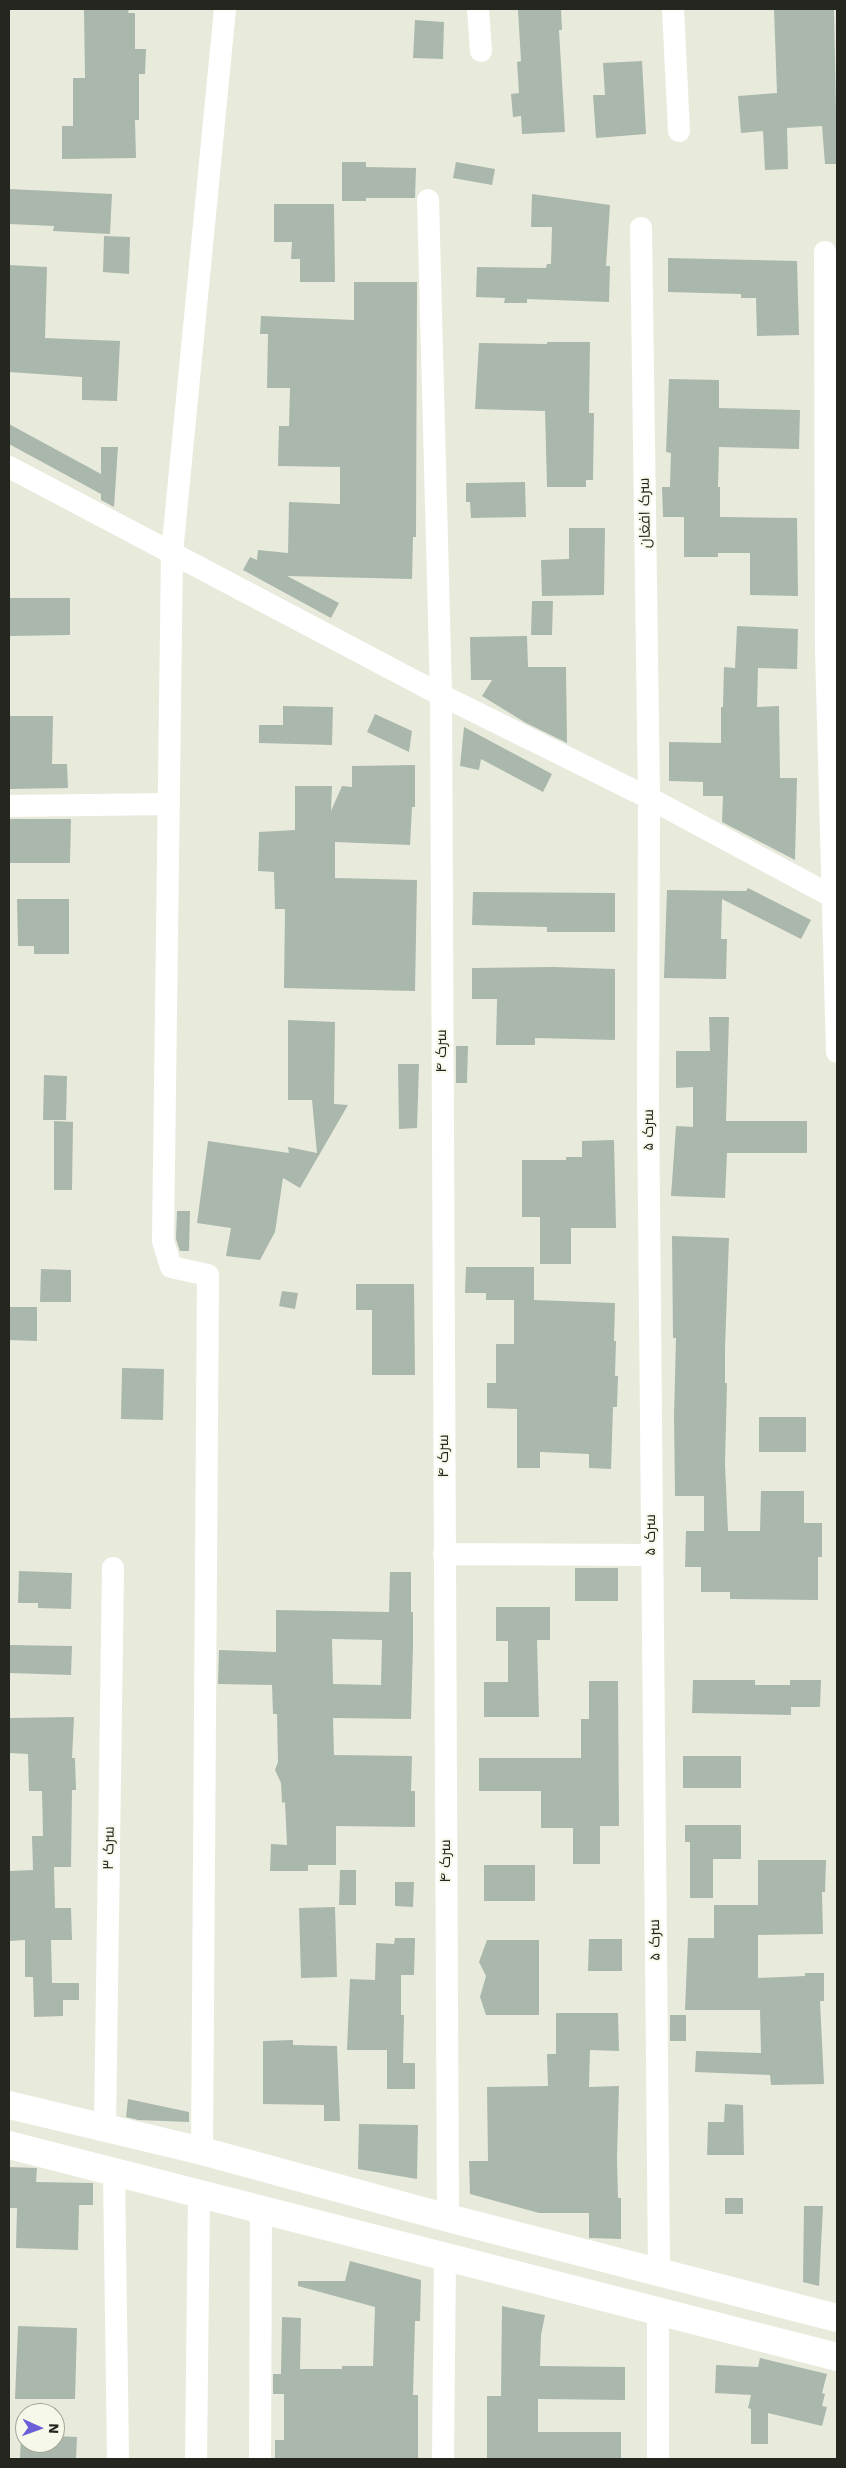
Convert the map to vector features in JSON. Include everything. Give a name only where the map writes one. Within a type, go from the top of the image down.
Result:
[{"type":"street","points":[[202,2151],[208,1275],[171,1267],[163,1241],[172,554],[225,9]]},
{"type":"street","points":[[478,9],[481,51]]},
{"type":"street","points":[[673,9],[679,131]]},
{"type":"street","name":"سرک ۴","points":[[428,200],[441,694],[448,2218]]},
{"type":"street","name":"سرک افغان","points":[[641,228],[649,798]]},
{"type":"street","points":[[825,252],[826,651],[835,898],[837,1052]]},
{"type":"street","points":[[9,467],[441,694],[649,798],[835,898]]},
{"type":"street","name":"سرک ۵","points":[[649,798],[652,1556],[659,2271]]},
{"type":"street","points":[[9,806],[169,804]]},
{"type":"street","points":[[444,1554],[652,1556]]},
{"type":"street","name":"سرک ۳","points":[[105,2128],[113,1568]]},
{"type":"street","points":[[9,2105],[202,2151],[448,2218],[837,2318]]},
{"type":"street","points":[[9,2145],[837,2357]]},
{"type":"street","points":[[114,2171],[118,2459]]},
{"type":"street","points":[[196,2459],[198,2192]]},
{"type":"street","points":[[260,2459],[261,2208]]},
{"type":"street","points":[[443,2459],[445,2256]]},
{"type":"street","points":[[658,2311],[658,2459]]},
{"type":"building","points":[[84,9],[129,9],[128,13],[135,13],[135,49],[146,49],[145,74],[139,74],[139,120],[135,120],[136,158],[62,159],[62,126],[73,126],[73,78],[85,78]]},
{"type":"building","points":[[561,9],[562,30],[559,30],[565,132],[522,134],[521,116],[513,117],[511,94],[519,93],[517,62],[521,61],[518,10]]},
{"type":"building","points":[[774,9],[834,9],[837,164],[825,164],[822,126],[787,128],[788,169],[765,170],[763,131],[741,133],[738,96],[777,93]]},
{"type":"building","points":[[415,20],[444,22],[443,59],[413,58]]},
{"type":"building","points":[[642,61],[646,134],[596,138],[593,95],[605,95],[603,63]]},
{"type":"building","points":[[342,162],[366,162],[366,167],[416,168],[415,198],[366,198],[366,201],[342,201]]},
{"type":"building","points":[[456,162],[495,169],[492,185],[453,178]]},
{"type":"building","points":[[9,189],[112,194],[110,234],[53,231],[54,226],[9,224]]},
{"type":"building","points":[[532,194],[610,205],[606,266],[610,266],[609,302],[527,299],[527,303],[504,303],[505,298],[476,297],[477,267],[546,268],[547,264],[551,264],[552,227],[531,227]]},
{"type":"building","points":[[274,204],[334,204],[335,282],[300,282],[300,259],[291,259],[292,242],[274,242]]},
{"type":"building","points":[[104,236],[130,237],[129,274],[103,272]]},
{"type":"building","points":[[668,258],[797,261],[799,335],[757,336],[756,298],[741,298],[741,294],[668,292]]},
{"type":"building","points":[[9,265],[47,267],[45,338],[120,341],[117,401],[82,400],[82,377],[9,372]]},
{"type":"building","points":[[354,282],[417,282],[416,537],[413,537],[412,579],[287,576],[339,603],[331,618],[243,570],[250,557],[257,560],[258,550],[288,553],[289,502],[340,504],[340,467],[278,466],[279,426],[289,426],[290,388],[267,388],[268,334],[260,334],[261,316],[354,320]]},
{"type":"building","points":[[547,342],[590,342],[589,413],[594,413],[593,480],[586,480],[586,487],[547,487],[545,411],[475,409],[479,343],[547,344]]},
{"type":"building","points":[[669,379],[719,380],[719,408],[800,410],[799,449],[719,447],[718,487],[720,487],[720,517],[797,518],[798,596],[750,595],[750,553],[718,553],[718,557],[684,557],[684,517],[663,517],[662,487],[670,487],[671,453],[666,452]]},
{"type":"building","points":[[9,424],[101,474],[101,447],[118,447],[114,507],[101,500],[101,494],[9,444]]},
{"type":"building","points":[[525,482],[526,517],[471,518],[470,502],[466,502],[466,483]]},
{"type":"building","points":[[569,528],[605,528],[604,595],[542,596],[541,560],[569,559]]},
{"type":"building","points":[[9,598],[70,598],[70,635],[9,636]]},
{"type":"building","points":[[532,601],[553,601],[552,635],[531,635]]},
{"type":"building","points":[[737,626],[798,629],[797,669],[758,668],[757,707],[779,706],[780,778],[797,778],[795,860],[722,822],[723,796],[703,796],[703,782],[669,781],[669,742],[721,743],[724,667],[735,668]]},
{"type":"building","points":[[527,636],[528,667],[566,667],[567,743],[526,723],[482,696],[492,680],[471,680],[470,637]]},
{"type":"building","points":[[283,706],[333,707],[332,745],[259,743],[259,725],[283,725]]},
{"type":"building","points":[[375,714],[412,731],[409,752],[367,732]]},
{"type":"building","points":[[9,716],[53,716],[52,764],[67,764],[68,788],[9,789]]},
{"type":"building","points":[[464,727],[552,774],[543,792],[481,759],[479,770],[460,766]]},
{"type":"building","points":[[415,765],[415,807],[412,807],[410,845],[335,842],[335,878],[417,880],[415,991],[284,988],[285,909],[275,909],[274,872],[258,871],[259,832],[295,830],[295,786],[332,786],[331,811],[342,786],[352,787],[352,766]]},
{"type":"building","points":[[9,819],[71,819],[70,863],[9,863]]},
{"type":"building","points":[[748,888],[811,920],[801,939],[722,899],[721,939],[727,939],[726,979],[664,978],[667,890],[746,891]]},
{"type":"building","points":[[473,892],[615,893],[615,932],[547,932],[547,927],[472,925]]},
{"type":"building","points":[[17,899],[69,899],[69,954],[34,954],[34,946],[18,946]]},
{"type":"building","points":[[553,967],[615,969],[615,1040],[535,1038],[535,1045],[496,1045],[497,999],[472,999],[472,968]]},
{"type":"building","points":[[709,1017],[729,1017],[726,1121],[807,1121],[807,1153],[727,1153],[725,1198],[671,1196],[676,1126],[693,1127],[693,1087],[676,1088],[676,1051],[710,1051]]},
{"type":"building","points":[[288,1020],[335,1022],[334,1104],[348,1105],[300,1188],[283,1178],[275,1232],[260,1260],[226,1256],[231,1228],[197,1223],[208,1141],[289,1153],[288,1147],[317,1153],[312,1100],[288,1100]]},
{"type":"building","points":[[456,1046],[468,1046],[467,1083],[456,1083]]},
{"type":"building","points":[[398,1064],[419,1064],[417,1128],[399,1129]]},
{"type":"building","points":[[44,1075],[67,1076],[66,1120],[43,1120]]},
{"type":"building","points":[[54,1121],[73,1122],[72,1190],[54,1190]]},
{"type":"building","points":[[614,1140],[616,1228],[571,1228],[571,1264],[540,1264],[540,1217],[522,1217],[522,1160],[566,1160],[566,1157],[582,1157],[582,1141]]},
{"type":"building","points":[[177,1211],[190,1211],[189,1251],[180,1251],[176,1239]]},
{"type":"building","points":[[672,1236],[729,1238],[725,1348],[725,1383],[727,1383],[725,1464],[728,1531],[760,1531],[761,1491],[804,1491],[804,1523],[822,1523],[822,1557],[818,1557],[818,1600],[730,1599],[730,1592],[701,1592],[701,1567],[685,1567],[686,1531],[704,1531],[704,1496],[675,1496],[674,1416],[676,1338],[673,1338]]},
{"type":"building","points":[[466,1267],[534,1267],[534,1300],[615,1303],[615,1376],[618,1376],[617,1407],[613,1407],[611,1469],[589,1468],[589,1454],[540,1452],[540,1468],[517,1468],[517,1409],[487,1408],[487,1383],[496,1383],[496,1344],[514,1344],[514,1300],[486,1300],[486,1293],[465,1293]]},
{"type":"building","points":[[41,1269],[71,1270],[71,1302],[40,1302]]},
{"type":"building","points":[[356,1284],[414,1284],[415,1375],[372,1375],[372,1310],[356,1310]]},
{"type":"building","points":[[282,1291],[298,1293],[295,1309],[279,1306]]},
{"type":"building","points":[[9,1307],[37,1307],[37,1341],[9,1340]]},
{"type":"building","points":[[122,1368],[164,1369],[163,1420],[121,1419]]},
{"type":"building","points":[[759,1417],[806,1417],[806,1452],[759,1452]]},
{"type":"building","points":[[575,1568],[618,1568],[618,1601],[575,1601]]},
{"type":"building","points":[[19,1571],[72,1573],[71,1609],[38,1608],[38,1603],[18,1603]]},
{"type":"building","points":[[390,1572],[411,1572],[413,1645],[411,1719],[333,1718],[334,1755],[412,1756],[411,1791],[415,1791],[415,1827],[336,1826],[336,1865],[308,1865],[308,1871],[270,1871],[271,1844],[287,1845],[285,1802],[282,1803],[281,1783],[275,1770],[278,1762],[277,1714],[273,1714],[272,1685],[218,1684],[219,1650],[276,1652],[276,1610],[389,1612]],"holes":[[[332,1639],[382,1640],[381,1685],[333,1684]]]},
{"type":"building","points":[[496,1607],[550,1607],[550,1640],[537,1640],[539,1717],[484,1717],[484,1682],[508,1682],[508,1641],[496,1641]]},
{"type":"building","points":[[9,1645],[72,1646],[71,1675],[9,1673]]},
{"type":"building","points":[[693,1680],[755,1680],[755,1685],[790,1685],[790,1680],[821,1680],[820,1707],[791,1707],[791,1715],[692,1713]]},
{"type":"building","points":[[589,1681],[618,1681],[619,1826],[600,1826],[600,1864],[573,1864],[573,1828],[541,1828],[541,1791],[479,1791],[479,1758],[581,1758],[581,1719],[589,1719]]},
{"type":"building","points":[[74,1717],[72,1758],[75,1758],[76,1790],[72,1790],[71,1867],[54,1867],[55,1908],[71,1908],[72,1940],[51,1940],[52,1983],[79,1983],[79,2000],[63,2000],[63,2016],[34,2017],[33,1977],[25,1977],[25,1940],[9,1941],[9,1871],[33,1870],[32,1836],[43,1836],[42,1791],[29,1791],[28,1754],[9,1753],[9,1718]]},
{"type":"building","points":[[683,1756],[741,1756],[741,1788],[683,1788]]},
{"type":"building","points":[[685,1825],[741,1825],[741,1859],[713,1859],[713,1898],[690,1898],[690,1842],[685,1842]]},
{"type":"building","points":[[758,1860],[826,1860],[825,1892],[822,1892],[823,1934],[758,1935],[758,1978],[805,1976],[805,1973],[824,1973],[824,2001],[820,2001],[824,2084],[771,2085],[770,2075],[695,2072],[696,2051],[761,2053],[760,2010],[685,2010],[688,1938],[714,1938],[714,1905],[758,1905]]},
{"type":"building","points":[[484,1865],[535,1865],[535,1901],[484,1901]]},
{"type":"building","points":[[340,1870],[356,1870],[356,1905],[339,1905]]},
{"type":"building","points":[[395,1882],[414,1882],[413,1907],[395,1906]]},
{"type":"building","points":[[335,1907],[337,1977],[301,1978],[299,1908]]},
{"type":"building","points":[[395,1938],[415,1938],[414,1975],[401,1975],[401,2015],[404,2015],[403,2063],[415,2063],[415,2089],[387,2089],[387,2050],[347,2050],[350,1979],[375,1980],[376,1943],[394,1944]]},
{"type":"building","points":[[589,1939],[622,1939],[622,1971],[588,1971]]},
{"type":"building","points":[[487,1940],[539,1940],[539,2015],[486,2015],[480,1997],[486,1976],[479,1962]]},
{"type":"building","points":[[556,2013],[618,2013],[619,2051],[590,2050],[589,2087],[619,2086],[617,2158],[618,2198],[621,2198],[621,2239],[589,2238],[589,2213],[539,2213],[470,2194],[469,2161],[488,2161],[487,2087],[548,2086],[547,2054],[556,2054]]},
{"type":"building","points":[[670,2015],[686,2015],[686,2041],[670,2041]]},
{"type":"building","points":[[293,2040],[293,2045],[337,2046],[340,2121],[324,2121],[324,2105],[263,2104],[263,2041]]},
{"type":"building","points":[[128,2099],[189,2112],[189,2122],[138,2120],[126,2117]]},
{"type":"building","points":[[725,2104],[743,2105],[744,2155],[707,2155],[708,2122],[724,2122]]},
{"type":"building","points":[[359,2124],[418,2125],[417,2179],[358,2169]]},
{"type":"building","points":[[9,2167],[37,2168],[36,2182],[93,2183],[93,2205],[79,2205],[78,2250],[16,2248],[17,2208],[9,2208]]},
{"type":"building","points":[[725,2198],[743,2198],[743,2214],[725,2214]]},
{"type":"building","points":[[804,2206],[823,2206],[819,2286],[803,2282]]},
{"type":"building","points":[[350,2261],[421,2280],[420,2321],[415,2321],[413,2395],[418,2395],[418,2459],[275,2459],[275,2440],[284,2440],[284,2394],[273,2394],[273,2374],[281,2374],[282,2317],[301,2318],[300,2369],[342,2369],[342,2366],[373,2366],[375,2307],[298,2286],[298,2281],[345,2281]]},
{"type":"building","points":[[502,2306],[545,2315],[541,2335],[540,2366],[625,2367],[625,2400],[538,2399],[538,2432],[621,2432],[621,2459],[487,2459],[487,2396],[501,2396]]},
{"type":"building","points":[[18,2326],[77,2328],[75,2399],[15,2399]]},
{"type":"building","points":[[760,2358],[827,2374],[822,2393],[825,2394],[822,2406],[827,2407],[822,2426],[768,2413],[768,2444],[751,2444],[751,2409],[748,2408],[751,2395],[715,2393],[716,2365],[758,2367]]},
{"type":"building","points":[[65,2436],[77,2437],[76,2459],[20,2459],[20,2453],[65,2453]]}]
